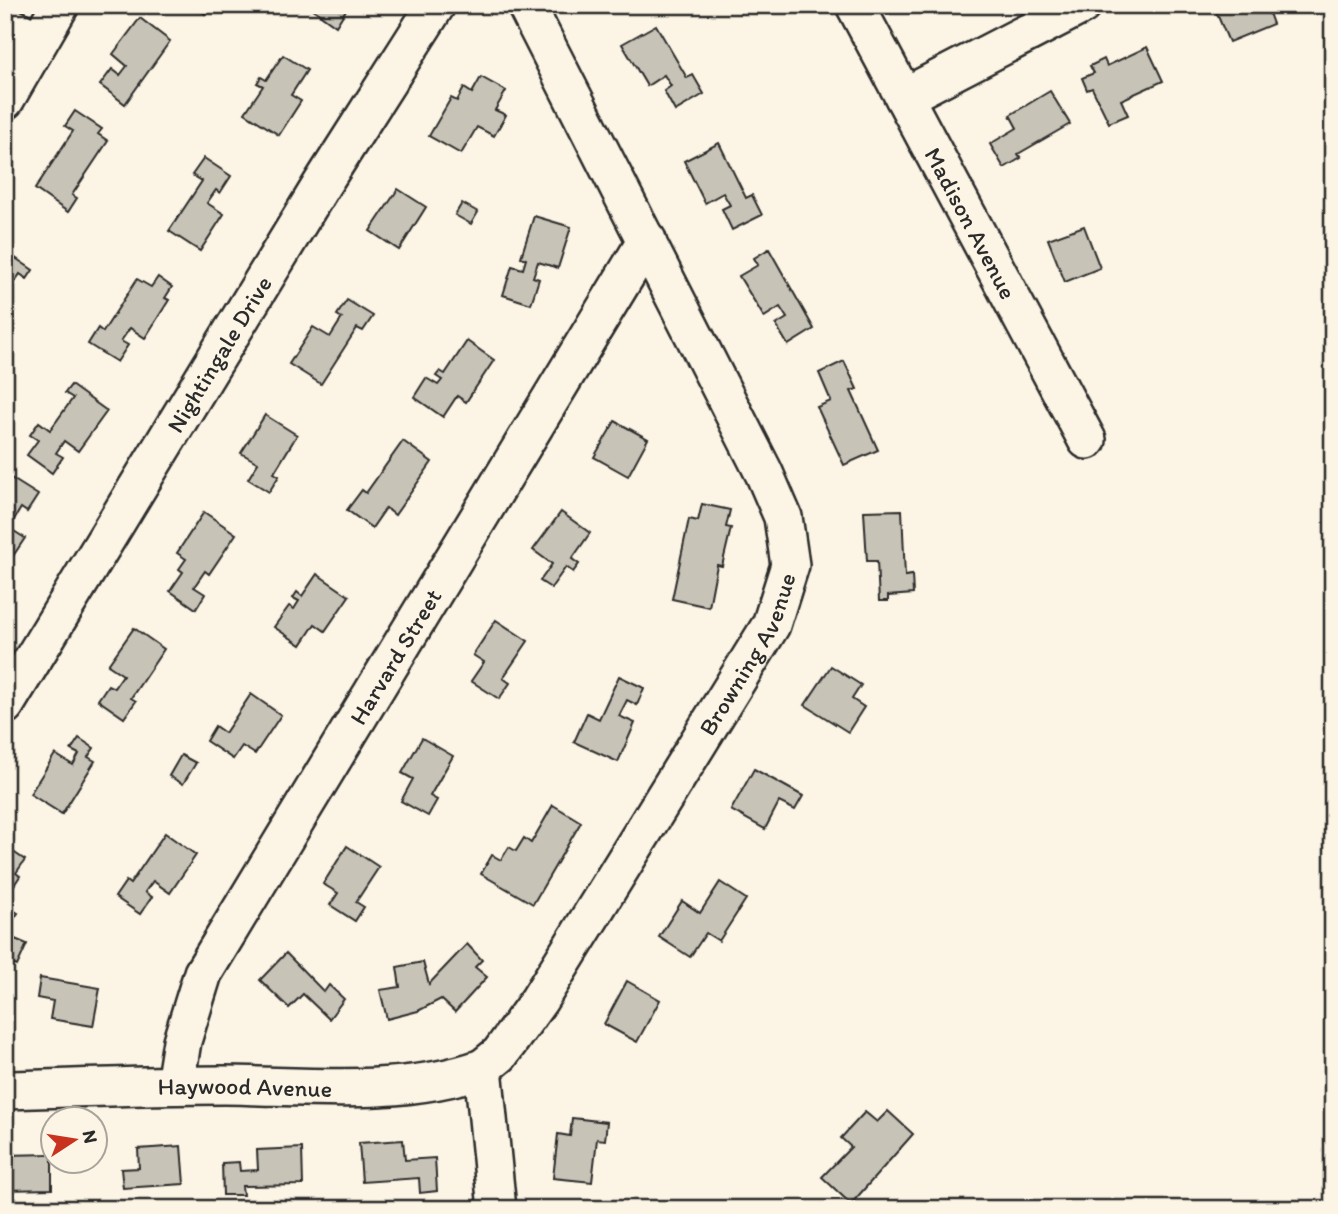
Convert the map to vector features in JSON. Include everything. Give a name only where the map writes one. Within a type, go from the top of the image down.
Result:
[{"type":"street","points":[[5,100],[61,5]]},
{"type":"street","name":"Nightingale Drive","points":[[5,705],[322,184],[436,5]]},
{"type":"street","name":"Browning Avenue","points":[[483,1068],[500,1054],[539,1000],[686,758],[771,625],[790,565],[783,517],[764,473],[526,5]]},
{"type":"street","name":"Madison Avenue","points":[[855,5],[1087,440]]},
{"type":"street","points":[[904,97],[1082,5]]},
{"type":"street","points":[[5,24],[38,41]]},
{"type":"street","name":"Harvard Street","points":[[175,1085],[182,1041],[203,973],[647,240]]},
{"type":"street","points":[[483,1068],[497,1209]]},
{"type":"street","name":"Haywood Avenue","points":[[5,1090],[175,1085],[381,1087],[456,1078],[483,1068]]},
{"type":"building","points":[[189,5],[210,5],[205,14]]},
{"type":"building","points":[[307,5],[349,5],[336,26]]},
{"type":"building","points":[[1266,5],[1273,24],[1229,42],[1214,7]]},
{"type":"building","points":[[140,18],[170,41],[125,104],[100,85],[112,69],[120,75],[127,66],[113,54]]},
{"type":"building","points":[[656,25],[687,78],[693,75],[704,94],[675,111],[664,91],[671,86],[664,75],[647,86],[622,44]]},
{"type":"building","points":[[1147,47],[1163,81],[1121,100],[1128,115],[1109,123],[1092,88],[1087,90],[1082,78],[1094,73],[1090,66],[1104,59],[1107,66]]},
{"type":"building","points":[[283,55],[307,70],[291,95],[301,101],[279,135],[245,113],[263,86],[257,83],[261,77],[266,80]]},
{"type":"building","points":[[481,77],[506,91],[495,110],[506,115],[494,136],[477,127],[461,154],[429,136],[451,98],[457,101],[464,88],[472,93]]},
{"type":"building","points":[[1050,91],[1070,124],[1018,154],[1021,158],[1004,168],[990,144],[1017,128],[1010,115]]},
{"type":"building","points":[[75,111],[102,129],[98,134],[108,141],[72,195],[77,198],[68,212],[35,189],[73,131],[65,126]]},
{"type":"building","points":[[719,143],[746,198],[752,195],[762,215],[732,230],[722,209],[730,205],[723,193],[705,203],[684,161]]},
{"type":"building","points":[[204,158],[231,176],[220,193],[216,190],[207,203],[224,214],[200,251],[169,231],[202,181],[192,175]]},
{"type":"building","points":[[398,189],[426,207],[399,250],[370,231]]},
{"type":"building","points":[[462,203],[478,212],[471,224],[455,215]]},
{"type":"building","points":[[534,216],[571,227],[558,268],[538,262],[533,277],[539,279],[531,304],[503,295],[512,266],[523,269],[526,259],[521,257]]},
{"type":"building","points":[[1084,226],[1100,268],[1065,282],[1048,239]]},
{"type":"building","points":[[769,249],[814,329],[788,345],[776,325],[787,318],[780,307],[764,317],[739,276],[758,265],[754,258]]},
{"type":"building","points":[[5,251],[33,270],[27,279],[20,274],[5,296]]},
{"type":"building","points":[[158,277],[172,287],[165,298],[169,300],[145,338],[130,328],[121,341],[128,345],[117,362],[88,344],[98,328],[103,332],[137,279],[151,287]]},
{"type":"building","points":[[347,300],[373,316],[363,331],[357,328],[321,384],[289,364],[313,327],[330,337],[342,318],[337,315]]},
{"type":"building","points":[[467,341],[494,360],[466,402],[457,396],[443,417],[414,397],[426,378],[438,385],[442,380],[436,376],[440,371],[445,374]]},
{"type":"building","points":[[844,361],[857,389],[851,391],[878,450],[844,465],[817,407],[831,401],[819,373]]},
{"type":"building","points":[[71,385],[107,411],[78,451],[64,441],[56,453],[63,457],[52,473],[27,455],[38,440],[30,435],[39,422],[50,430],[73,398],[65,393]]},
{"type":"building","points":[[265,415],[297,435],[274,473],[279,476],[269,492],[248,479],[258,463],[241,453]]},
{"type":"building","points":[[615,421],[648,439],[628,476],[594,457]]},
{"type":"building","points":[[403,441],[432,462],[395,515],[386,508],[372,528],[347,510],[362,490],[366,493]]},
{"type":"building","points":[[11,478],[38,495],[27,512],[21,508],[9,528],[25,538],[5,568],[5,486]]},
{"type":"building","points":[[702,504],[730,510],[726,527],[731,528],[722,566],[717,565],[709,607],[672,599],[689,519],[698,521]]},
{"type":"building","points":[[902,510],[905,576],[912,575],[913,594],[888,596],[888,601],[879,601],[877,561],[867,561],[864,511]]},
{"type":"building","points":[[204,512],[236,534],[209,574],[205,571],[194,587],[205,594],[196,609],[170,591],[183,572],[179,569],[186,559],[177,553]]},
{"type":"building","points":[[561,512],[590,533],[572,559],[579,564],[573,572],[566,567],[551,588],[540,581],[552,564],[533,550]]},
{"type":"building","points":[[317,574],[349,596],[325,631],[315,624],[301,645],[274,627],[289,606],[294,609],[299,601],[293,598],[297,592],[302,596]]},
{"type":"building","points":[[496,620],[528,641],[503,678],[510,683],[499,699],[471,681],[484,662],[473,655]]},
{"type":"building","points":[[134,628],[164,649],[131,698],[136,701],[124,718],[98,700],[108,685],[114,688],[123,675],[108,665]]},
{"type":"building","points":[[831,666],[861,685],[852,699],[864,707],[848,732],[805,705]]},
{"type":"building","points":[[619,676],[644,688],[637,705],[627,700],[619,716],[635,723],[618,762],[574,742],[587,713],[599,719]]},
{"type":"building","points":[[251,694],[281,715],[255,754],[242,746],[233,759],[206,741],[215,726],[225,733]]},
{"type":"building","points":[[79,738],[94,748],[88,757],[95,761],[62,814],[30,794],[55,754],[73,765],[79,754],[71,750]]},
{"type":"building","points":[[422,738],[453,756],[430,796],[437,800],[428,816],[401,801],[413,779],[402,773]]},
{"type":"building","points":[[181,755],[196,763],[183,784],[169,776]]},
{"type":"building","points":[[754,769],[803,796],[795,810],[779,802],[765,829],[731,810]]},
{"type":"building","points":[[553,805],[581,822],[533,904],[481,874],[492,855],[501,860],[509,847],[516,851],[524,838],[531,843]]},
{"type":"building","points":[[165,833],[196,855],[170,893],[153,881],[145,892],[152,897],[140,914],[115,897],[126,881],[130,884]]},
{"type":"building","points":[[347,846],[379,867],[356,902],[364,907],[355,921],[330,905],[338,893],[323,884]]},
{"type":"building","points":[[6,847],[25,860],[16,873],[20,876],[5,899]]},
{"type":"building","points":[[720,882],[746,899],[719,941],[706,933],[690,957],[659,937],[682,901],[700,913]]},
{"type":"building","points":[[5,905],[18,913],[5,932]]},
{"type":"building","points":[[15,939],[27,944],[17,966],[5,961]]},
{"type":"building","points":[[467,944],[482,960],[475,967],[487,977],[455,1012],[441,999],[418,1011],[387,1019],[380,990],[400,987],[397,967],[423,962],[429,984]]},
{"type":"building","points":[[286,953],[324,992],[329,985],[344,999],[329,1019],[303,994],[289,1008],[260,980]]},
{"type":"building","points":[[40,978],[100,988],[93,1026],[50,1019],[53,1001],[37,998]]},
{"type":"building","points":[[627,981],[660,1000],[637,1042],[604,1024]]},
{"type":"building","points":[[888,1111],[913,1134],[851,1204],[822,1177],[851,1147],[841,1138],[865,1112],[877,1122]]},
{"type":"building","points":[[572,1118],[607,1122],[605,1140],[597,1139],[592,1182],[553,1178],[558,1134],[570,1136]]},
{"type":"building","points":[[403,1140],[405,1160],[435,1158],[437,1191],[420,1193],[419,1178],[362,1182],[359,1143]]},
{"type":"building","points":[[181,1146],[184,1184],[123,1188],[121,1169],[139,1168],[138,1149]]},
{"type":"building","points":[[302,1148],[303,1185],[242,1186],[243,1195],[223,1195],[222,1163],[239,1162],[240,1171],[258,1170],[257,1150]]},
{"type":"building","points":[[38,1154],[38,1176],[52,1176],[52,1189],[5,1190],[5,1155]]}]
